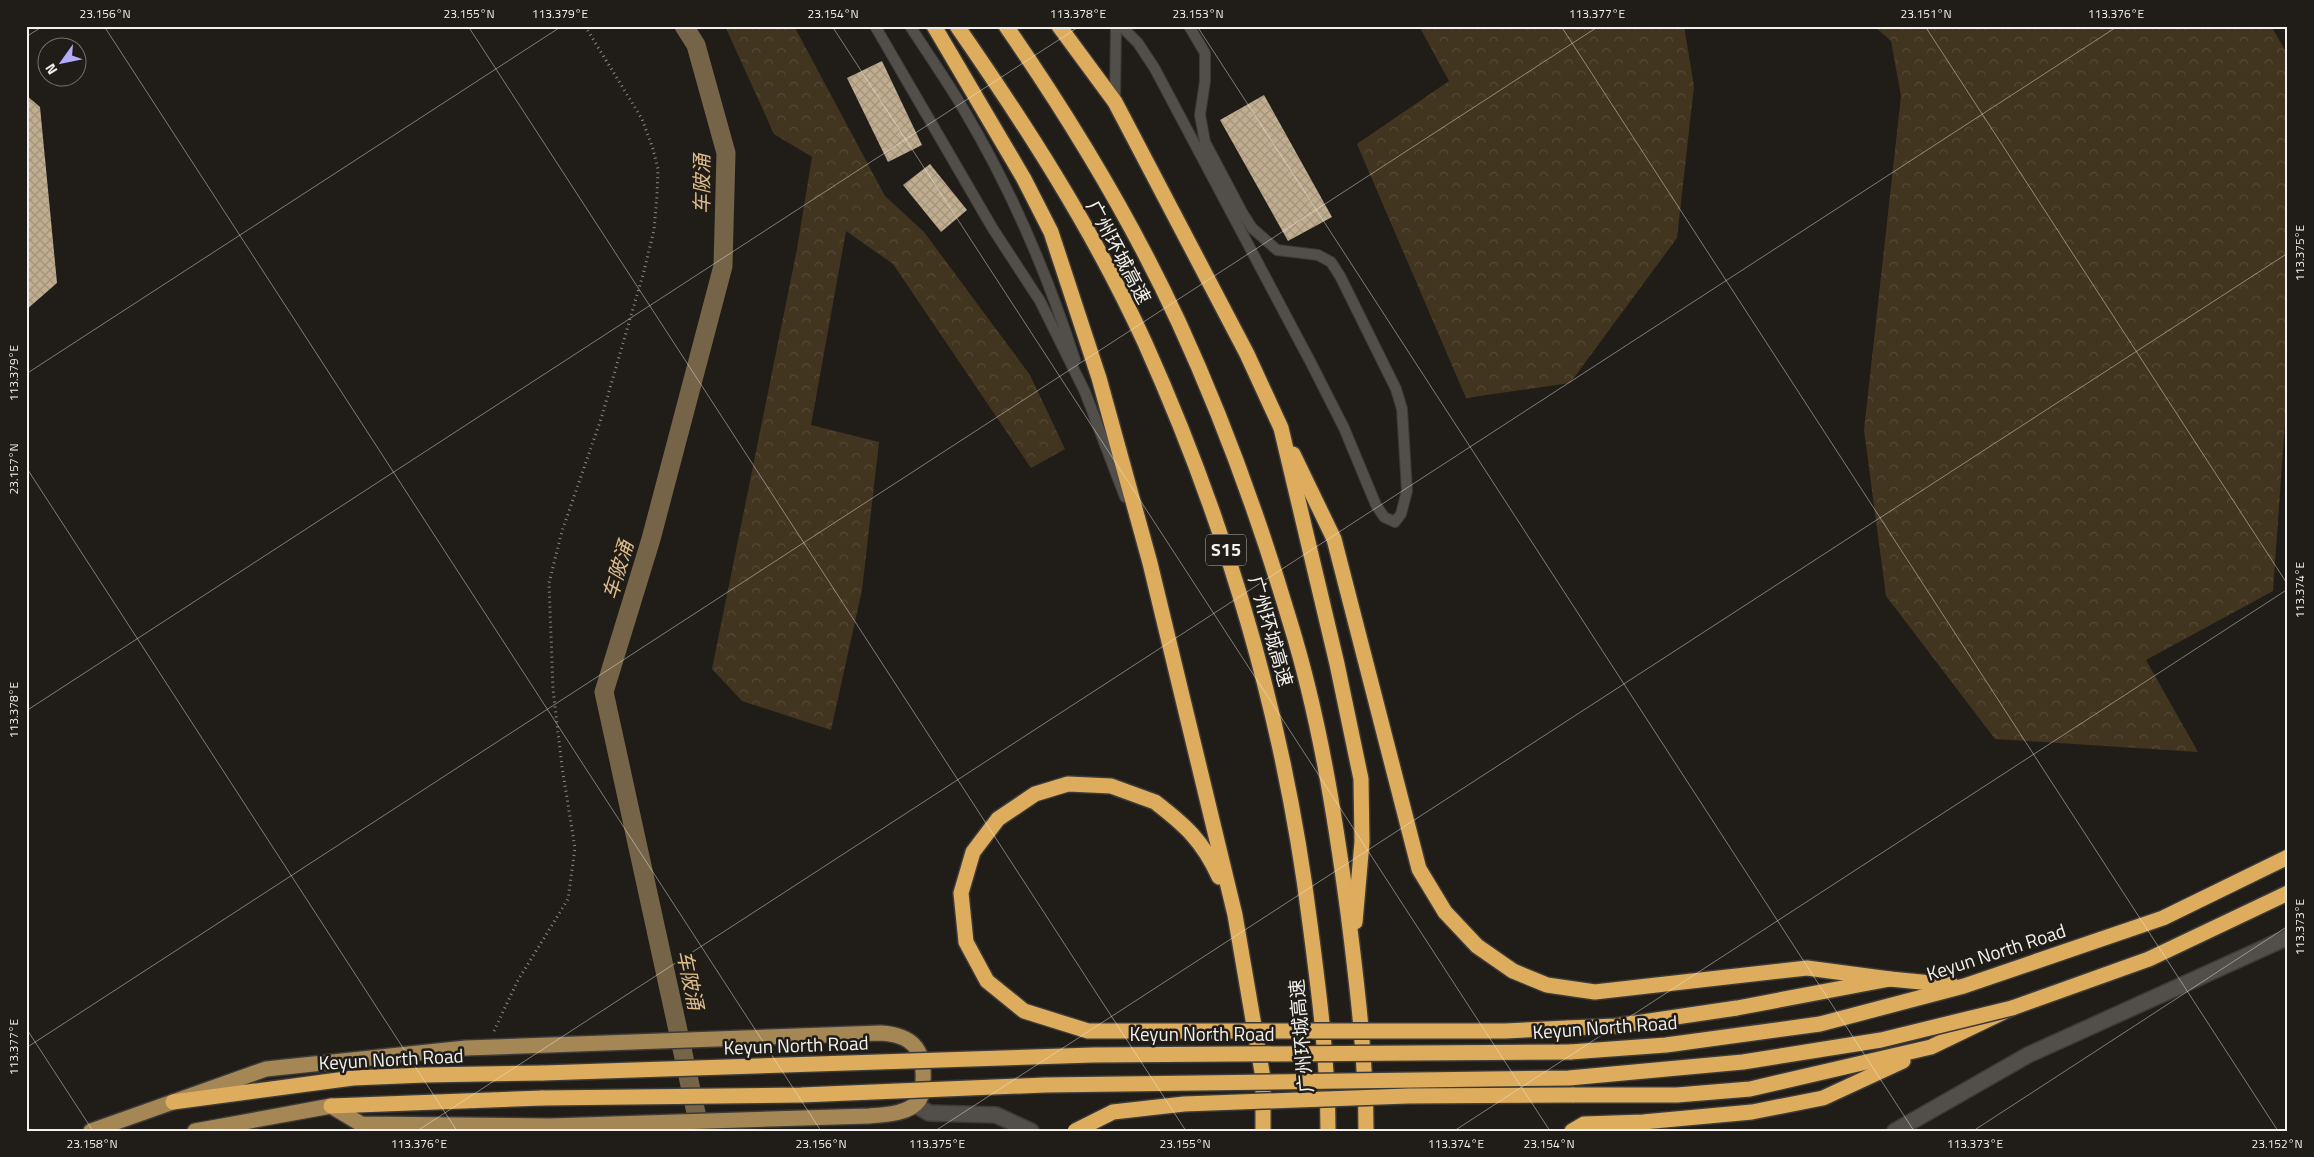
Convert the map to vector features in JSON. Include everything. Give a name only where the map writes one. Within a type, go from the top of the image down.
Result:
[{"type":"highway","points":[[934,26],[1024,179],[1051,232],[1099,378],[1150,563],[1235,915],[1263,1078],[1263,1131]]},
{"type":"highway","name":"广州环城高速","points":[[957,26],[1032,137],[1093,242],[1144,341],[1217,522],[1254,640],[1275,720],[1302,861],[1320,998],[1328,1131]]},
{"type":"highway","name":"广州环城高速","points":[[1006,26],[1072,126],[1122,210],[1178,322],[1251,504],[1291,624],[1313,712],[1338,839],[1358,994],[1366,1131]]},
{"type":"highway","points":[[1059,26],[1115,102],[1247,354],[1334,540],[1419,869],[1445,912],[1477,946],[1513,972],[1547,984],[1595,992],[1808,968],[1890,979],[1964,986]]},
{"type":"highway","points":[[1281,428],[1337,664],[1361,779],[1362,842],[1353,951]]},
{"type":"highway","points":[[1235,915],[1209,854],[1184,824],[1155,802],[1111,786],[1068,784],[1035,794],[998,819],[972,852],[961,893],[966,942],[987,981],[1024,1011],[1088,1031],[1505,1030],[1615,1026],[1737,1008],[1890,979]]},
{"type":"highway","name":"Keyun North Road","points":[[172,1102],[353,1078],[425,1074],[543,1073],[1093,1055],[1570,1052],[1666,1045],[1820,1024],[1964,986],[2163,918],[2288,857]]},
{"type":"highway","points":[[331,1106],[434,1100],[801,1096],[1055,1085],[1569,1078],[1743,1062],[1881,1040],[2012,1008],[2149,959],[2288,893]]},
{"type":"highway","points":[[1572,1131],[1584,1124],[1643,1122],[1752,1112],[1823,1098],[2012,1008]]},
{"type":"highway","points":[[1075,1131],[1113,1112],[1184,1104],[1408,1096],[1677,1095],[1750,1089],[1931,1048]]},
{"type":"main road","points":[[172,1102],[266,1068],[486,1047],[534,1045],[881,1033],[896,1034],[907,1039],[917,1049],[924,1071],[923,1089],[919,1100],[907,1109],[888,1114],[832,1118],[430,1128],[361,1124],[331,1106],[195,1131]]},
{"type":"main road","name":"Keyun North Road","points":[[90,1131],[172,1102]]},
{"type":"street","points":[[1895,1131],[2028,1055],[2288,937]]},
{"type":"street","points":[[914,1104],[929,1113],[996,1114],[1031,1131]]},
{"type":"lane","points":[[875,26],[993,229],[1040,301],[1085,392]]},
{"type":"lane","points":[[910,26],[964,110],[1001,177],[1023,223],[1058,306],[1085,392],[1150,563]]},
{"type":"lane","points":[[1115,102],[1116,26]]},
{"type":"lane","points":[[1121,26],[1138,43],[1155,69],[1344,428],[1376,505],[1384,517],[1395,522],[1401,514],[1407,491],[1402,409],[1396,389],[1331,262],[1318,255],[1277,250],[1252,228],[1243,214],[1205,142],[1200,115],[1205,81],[1205,53],[1189,26]]},
{"type":"path","points":[[486,1047],[517,982],[568,899],[575,848],[562,767],[553,689],[549,583],[562,531],[601,419],[654,230],[658,170],[653,149],[642,119],[585,26]]},
{"type":"green space","points":[[725,26],[794,26],[885,196],[924,232],[1030,375],[1065,449],[1031,468],[893,264],[846,231],[811,425],[879,442],[862,590],[831,730],[742,701],[712,669],[797,249],[812,157],[774,134]]},
{"type":"green space","points":[[1419,26],[1684,26],[1694,86],[1677,238],[1570,383],[1466,398],[1357,144],[1449,81]]},
{"type":"green space","points":[[1874,26],[2271,26],[2288,55],[2288,380],[2273,591],[2146,660],[2198,752],[1995,739],[1886,596],[1864,430],[1901,96],[1891,41]]},
{"type":"building","points":[[882,61],[922,145],[888,162],[847,78]]},
{"type":"building","points":[[26,95],[40,107],[57,283],[26,310]]},
{"type":"building","points":[[1264,95],[1332,217],[1288,241],[1220,120]]},
{"type":"building","points":[[930,164],[967,210],[941,232],[903,185]]},
{"type":"waterway","name":"车陂涌","points":[[684,26],[696,45],[726,153],[723,266],[651,539],[604,692],[700,1131]]}]
